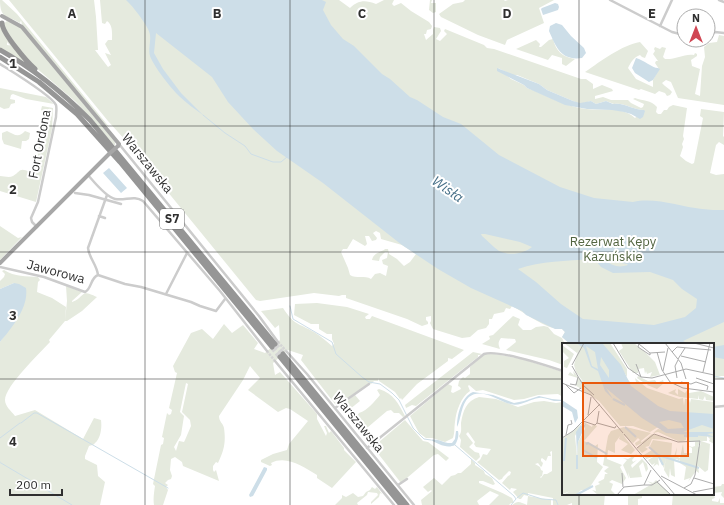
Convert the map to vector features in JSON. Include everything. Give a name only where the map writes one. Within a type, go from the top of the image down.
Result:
[{"type":"highway","points":[[2,23],[3,29],[42,77]]},
{"type":"highway","name":"S7","points":[[0,50],[42,77],[75,105],[108,140],[275,344]]},
{"type":"highway","name":"S7","points":[[0,57],[39,82],[77,114],[275,344]]},
{"type":"highway","points":[[283,354],[401,505]]},
{"type":"highway","points":[[283,354],[407,505]]},
{"type":"main road","name":"Warszawska","points":[[1,15],[20,25],[119,145]]},
{"type":"main road","points":[[1,15],[2,23],[12,21]]},
{"type":"main road","points":[[0,263],[119,145]]},
{"type":"street","points":[[610,0],[676,33]]},
{"type":"street","points":[[660,26],[672,0]]},
{"type":"street","points":[[719,0],[724,2]]},
{"type":"street","name":"Fort Ordona","points":[[1,65],[46,95],[57,106],[38,202],[31,218],[32,222],[37,227]]},
{"type":"street","name":"Warszawska","points":[[119,145],[260,316],[275,344]]},
{"type":"street","points":[[88,175],[114,199],[135,198],[143,201],[225,298],[267,351]]},
{"type":"street","points":[[75,192],[121,204]]},
{"type":"street","points":[[108,195],[88,248],[89,254],[98,269],[98,275],[125,284],[166,294],[216,311],[225,298]]},
{"type":"street","points":[[99,216],[105,218]]},
{"type":"street","points":[[166,294],[187,253]]},
{"type":"street","name":"Jaworowa","points":[[0,267],[44,277],[82,291],[87,291],[93,279],[98,275]]},
{"type":"street","points":[[368,448],[484,354],[490,353],[525,359],[562,371]]},
{"type":"street","name":"Warszawska","points":[[283,354],[335,408],[414,505]]},
{"type":"street","points":[[275,361],[394,505]]},
{"type":"street","points":[[335,408],[370,384]]},
{"type":"street","points":[[714,407],[724,406]]},
{"type":"street","points":[[398,485],[407,479]]},
{"type":"green space","points":[[0,0],[2,0],[17,14],[110,128],[106,125],[105,126],[22,25],[21,20],[20,23],[3,14],[0,6]]},
{"type":"green space","name":"Rezerwat Kępy Kazuńskie","points":[[9,0],[94,0],[98,50],[95,50],[108,67],[111,65],[105,53],[111,55],[105,44],[108,40],[112,40],[112,29],[107,21],[105,24],[102,23],[100,0],[339,0],[350,8],[356,3],[369,2],[376,4],[384,0],[394,0],[392,4],[394,6],[401,3],[429,22],[432,26],[431,29],[427,30],[426,34],[424,34],[426,40],[433,34],[434,27],[440,28],[441,31],[436,39],[440,41],[447,34],[444,31],[445,29],[484,45],[487,48],[494,49],[581,79],[586,79],[593,84],[593,89],[602,85],[612,89],[613,91],[595,96],[595,99],[603,97],[611,100],[628,100],[641,108],[643,107],[644,104],[633,99],[635,98],[655,105],[657,107],[656,112],[658,114],[661,114],[664,110],[667,110],[673,105],[687,108],[683,136],[684,139],[682,144],[683,147],[680,156],[692,164],[694,163],[703,118],[700,116],[701,109],[724,112],[724,145],[719,142],[716,145],[710,173],[716,175],[724,174],[724,376],[717,376],[724,379],[714,378],[714,343],[569,343],[562,337],[565,332],[562,329],[549,327],[512,306],[510,309],[506,308],[504,312],[494,314],[492,319],[489,319],[489,324],[486,328],[478,330],[470,337],[462,338],[433,329],[430,323],[431,316],[426,317],[428,324],[422,326],[407,319],[346,298],[346,295],[339,296],[314,293],[260,301],[256,300]],"holes":[[[498,68],[512,75],[517,75],[539,84],[547,90],[580,104],[591,101],[596,104],[606,101],[644,110],[635,118],[630,114],[618,110],[586,109],[571,106],[527,88],[511,79]],[[376,231],[380,233],[381,239],[402,245],[416,254],[410,262],[404,266],[389,254],[388,249],[385,249],[378,252],[372,260],[379,261],[380,257],[385,252],[388,252],[387,258],[382,260],[383,264],[388,266],[386,276],[380,273],[375,274],[371,279],[350,275],[341,252],[343,249],[347,249],[353,239],[365,246],[367,244],[365,236],[369,236],[372,241],[376,240],[377,238],[373,233]]]},
{"type":"green space","points":[[430,0],[432,0],[431,3],[436,3],[436,12],[433,13],[429,10]]},
{"type":"green space","points":[[465,0],[554,0],[539,8],[544,23],[507,40],[505,45],[478,35],[441,17],[439,14],[453,4],[463,2]]},
{"type":"green space","points":[[7,21],[21,28],[114,141],[115,146],[76,102],[28,61],[3,27],[3,24]]},
{"type":"green space","points":[[0,26],[13,45],[12,46],[14,46],[30,65],[0,48]]},
{"type":"green space","points":[[719,35],[724,36],[724,105],[678,98],[671,82],[666,80],[662,83],[672,92],[667,96],[665,93],[659,91],[655,94],[641,89],[639,90],[585,72],[626,46],[640,42],[648,51],[645,58],[640,55],[636,57],[628,68],[636,79],[653,87],[653,80],[659,69],[655,63],[658,61],[653,54],[655,47],[660,49],[662,47],[666,48],[663,57],[665,59],[694,55],[695,53],[697,56],[691,60],[692,66],[700,69],[695,94],[700,96],[702,66],[705,57],[704,48],[716,48]]},
{"type":"green space","points":[[553,39],[560,53],[566,57],[575,59],[566,66],[562,64],[562,58],[552,55],[548,60],[516,49],[536,40],[540,44],[539,47],[541,47],[549,40]]},
{"type":"green space","points":[[0,88],[46,97],[54,104],[26,99],[13,94],[11,95],[10,99],[15,100],[15,103],[11,104],[9,108],[4,109],[0,107]]},
{"type":"green space","points":[[42,106],[53,108],[52,129],[36,202],[0,191],[0,176],[11,177],[20,170],[32,172],[38,153],[46,114],[41,110]]},
{"type":"green space","points":[[7,131],[20,135],[25,131],[30,133],[29,139],[22,141],[21,149],[4,144],[2,133]]},
{"type":"green space","points":[[0,226],[18,238],[22,237],[0,260]]},
{"type":"green space","points":[[4,270],[16,275],[38,277],[40,280],[38,282],[37,292],[52,298],[66,307],[65,321],[49,340],[50,342],[17,378],[7,394],[5,400],[6,404],[15,416],[35,410],[83,439],[94,418],[101,420],[99,438],[94,444],[89,446],[85,456],[85,459],[97,465],[98,476],[105,482],[100,505],[0,505],[0,342],[9,329],[14,283],[0,289],[0,281],[5,274],[2,271]]},
{"type":"green space","points":[[66,286],[82,292],[72,302],[85,293],[97,297],[82,311],[65,321],[67,301]]},
{"type":"green space","points":[[317,303],[347,307],[369,314],[365,317],[366,319],[370,319],[372,316],[464,350],[452,359],[448,358],[448,361],[417,384],[402,400],[395,392],[379,381],[378,378],[378,381],[374,381],[371,384],[369,383],[338,405],[335,404],[301,360],[303,355],[288,350],[273,363],[275,375],[280,372],[317,414],[317,419],[326,436],[327,433],[324,426],[326,426],[329,433],[331,431],[344,450],[356,462],[332,488],[317,478],[317,475],[295,463],[283,460],[271,463],[272,465],[270,466],[261,462],[261,460],[273,454],[287,450],[289,444],[308,421],[290,409],[286,408],[278,412],[248,390],[260,378],[250,366],[243,380],[219,416],[224,428],[225,442],[218,463],[216,462],[213,466],[213,470],[214,472],[216,470],[219,481],[183,466],[182,462],[175,457],[171,459],[171,479],[165,483],[168,485],[166,487],[168,490],[163,505],[154,505],[155,486],[153,484],[161,445],[163,444],[164,438],[162,437],[167,413],[169,415],[171,414],[172,410],[169,408],[177,373],[175,372],[173,366],[191,333],[202,329],[213,339],[224,324],[232,333],[243,325],[258,343],[254,349],[265,353],[280,340],[279,325],[275,328],[261,311],[283,308],[293,321],[317,334],[332,346],[334,344],[332,334],[327,334],[319,329],[319,324],[311,324],[294,315],[295,304]],"holes":[[[186,383],[188,384],[182,412],[190,420],[191,426],[184,442],[179,441],[176,451],[174,447],[181,435],[184,416],[180,412]]]},
{"type":"green space","points":[[513,316],[520,319],[518,325],[523,330],[531,330],[536,327],[544,326],[548,327],[554,334],[562,338],[564,343],[562,343],[562,365],[549,360],[506,350],[516,342],[515,339],[501,338],[499,341],[500,349],[482,344],[490,339],[489,336],[493,335]]},
{"type":"green space","points":[[473,352],[482,354],[478,355],[478,357],[416,406],[412,405],[406,408],[405,405]]},
{"type":"green space","points":[[489,353],[522,359],[562,372],[562,396],[558,394],[538,395],[514,400],[483,390],[476,391],[469,385],[470,391],[464,397],[458,409],[453,438],[445,442],[432,438],[426,438],[419,433],[410,416],[448,384],[452,386],[451,392],[453,393],[461,389],[458,386],[459,381],[463,377],[465,378],[470,374],[470,367],[483,355]]},
{"type":"green space","points":[[379,389],[392,396],[398,403],[405,416],[403,417],[399,413],[394,413],[391,410],[387,411],[361,433],[349,419],[354,419],[359,413],[371,406],[380,395],[377,390]]},
{"type":"green space","points":[[355,395],[360,401],[345,413],[339,407]]},
{"type":"green space","points":[[479,397],[496,399],[518,407],[534,402],[562,402],[562,495],[605,495],[604,505],[572,505],[572,503],[567,505],[553,505],[553,498],[528,493],[528,496],[524,495],[521,499],[519,499],[513,492],[517,489],[511,488],[510,490],[502,483],[511,472],[509,471],[502,479],[499,480],[477,462],[483,454],[487,455],[491,449],[476,447],[474,444],[475,442],[468,432],[466,434],[473,443],[469,447],[475,452],[479,453],[480,457],[476,461],[460,447],[461,440],[459,436],[461,432],[463,414],[471,401]],"holes":[[[552,451],[552,471],[544,474],[541,478],[540,477],[542,476],[543,471],[535,464],[538,463],[541,467],[543,463],[541,459],[542,458],[546,461],[548,456],[551,456],[550,452]]]},
{"type":"green space","points":[[405,420],[423,441],[428,442],[449,458],[446,461],[438,454],[434,455],[401,483],[373,447]]},
{"type":"green space","points":[[471,459],[475,465],[492,478],[495,484],[493,485],[483,481],[479,481],[479,483],[512,498],[514,503],[509,505],[489,505],[499,495],[490,491],[477,501],[479,505],[422,505],[421,500],[432,491],[431,490],[428,492],[423,487],[434,478],[442,485],[451,476],[461,473],[471,464]]},
{"type":"green space","points":[[724,484],[724,498],[721,495],[722,492],[714,493],[714,487]]},
{"type":"green space","points":[[372,487],[375,489],[377,487],[382,494],[380,493],[379,497],[371,504],[371,502],[378,495],[377,493],[368,492],[367,495],[357,503],[358,505],[335,505],[342,498],[342,495],[346,497],[353,493],[358,497],[363,496]]},
{"type":"green space","points":[[628,495],[642,495],[642,498],[638,499],[638,505],[628,505]]},
{"type":"green space","points":[[673,495],[714,495],[715,498],[712,499],[712,501],[718,502],[720,498],[720,503],[724,503],[724,505],[672,505]]},
{"type":"green space","points":[[528,496],[551,500],[551,505],[527,505]]},
{"type":"green space","points":[[521,502],[527,505],[512,505],[514,503]]},
{"type":"water","name":"Rezerwat Kępy Kazuńskie","points":[[126,0],[322,0],[326,2],[323,10],[331,25],[343,39],[354,46],[382,74],[390,79],[410,97],[443,117],[461,124],[499,155],[560,187],[594,198],[633,202],[659,201],[707,210],[724,210],[724,322],[683,341],[687,343],[569,343],[562,337],[565,332],[562,329],[555,329],[526,315],[522,311],[471,288],[438,269],[402,245],[323,183],[277,151],[253,129],[228,102],[212,77],[156,33],[154,53],[163,69],[181,93],[203,115],[188,104],[172,88],[152,61],[149,54],[149,32],[140,17]],"holes":[[[481,234],[520,242],[532,247],[516,254],[503,253],[495,248]],[[591,259],[596,261],[601,267],[613,273],[650,272],[673,280],[682,289],[697,299],[696,308],[685,317],[654,325],[583,319],[561,304],[536,282],[518,269],[545,263]],[[605,260],[627,264],[628,265],[613,265]]]},
{"type":"water","points":[[555,3],[558,4],[558,10],[543,15],[542,8]]},
{"type":"water","points":[[556,23],[562,25],[584,48],[586,53],[582,58],[569,57],[560,52],[549,31],[550,26]]},
{"type":"water","points":[[636,58],[660,69],[653,80],[649,82],[635,73],[632,68]]},
{"type":"water","points":[[497,68],[539,84],[547,90],[573,101],[580,103],[591,101],[596,104],[606,101],[645,111],[643,117],[640,119],[624,112],[587,109],[565,105],[527,88],[497,71]]},
{"type":"water","points":[[109,168],[127,188],[121,193],[103,173]]},
{"type":"water","points":[[14,283],[26,288],[25,302],[19,317],[0,342],[0,289]]},
{"type":"water","points":[[724,345],[724,359],[714,357],[714,347]]},
{"type":"water","points":[[473,392],[493,395],[514,403],[539,396],[562,401],[541,398],[514,405],[484,394],[474,394],[466,400],[457,427],[460,407],[469,394]]},
{"type":"water","points":[[456,431],[458,431],[458,438],[455,445],[443,446],[431,440],[452,443],[455,439]]},
{"type":"water","points":[[264,467],[267,468],[267,470],[253,496],[250,497],[249,495]]},
{"type":"waterway","points":[[203,115],[225,133],[245,146],[251,154],[273,162],[281,162],[287,157]]},
{"type":"waterway","points":[[290,306],[293,319],[332,342],[336,354],[362,377],[369,382],[380,384],[392,393],[399,400],[413,428],[424,439],[431,440]]},
{"type":"waterway","points":[[714,376],[724,378]]},
{"type":"waterway","points":[[21,423],[34,413],[37,413],[168,488]]},
{"type":"waterway","points":[[0,438],[20,423]]},
{"type":"waterway","points":[[455,445],[514,496],[516,499],[511,505]]},
{"type":"waterway","points":[[1,463],[72,505]]},
{"type":"waterway","points":[[517,498],[523,493],[542,499],[556,500],[558,505]]},
{"type":"tunnel","points":[[278,342],[287,352]]},
{"type":"tunnel","points":[[275,344],[283,354]]},
{"type":"tunnel","points":[[272,347],[280,357]]},
{"type":"tunnel","points":[[267,351],[275,361]]},
{"type":"water label","name":"Wisła","points":[[448,189]]}]
